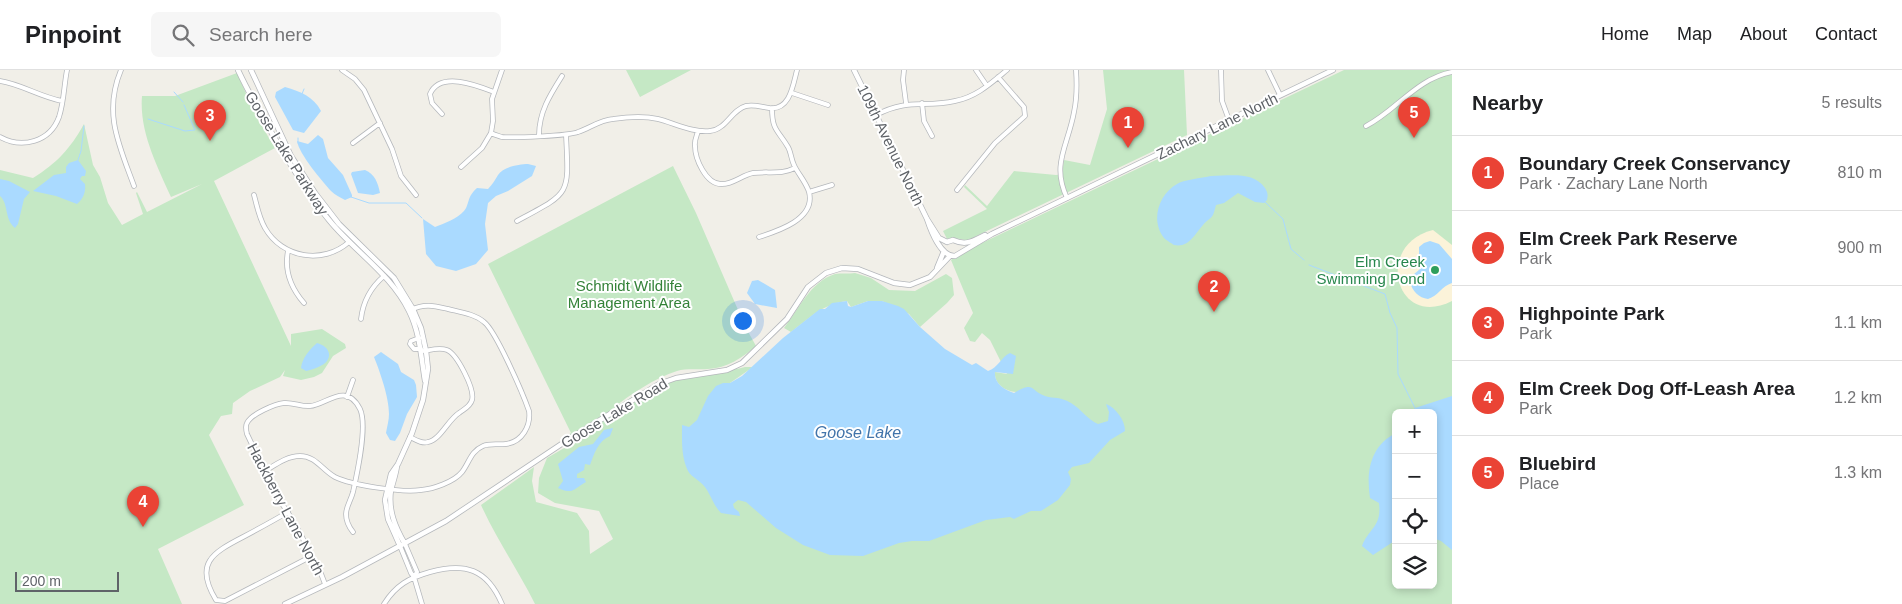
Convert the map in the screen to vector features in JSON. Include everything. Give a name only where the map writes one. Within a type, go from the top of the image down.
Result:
[{"type":"street","points":[[0,137],[10,142],[21,144],[39,139],[51,130],[55,124],[62,100],[67,70]]},
{"type":"street","points":[[121,70],[113,98],[113,124],[118,144],[134,186]]},
{"type":"street","name":"Goose Lake Parkway","points":[[238,70],[262,118],[297,175],[326,216],[349,242],[384,276],[411,310],[428,369],[420,412],[398,464],[391,474],[389,489],[393,519],[402,545],[417,572],[414,577],[422,604]]},
{"type":"street","name":"Goose Lake Parkway","points":[[251,70],[291,156],[315,193],[340,224],[394,278],[421,328],[423,350]]},
{"type":"street","points":[[342,70],[353,74],[364,90],[392,149],[401,176],[416,194]]},
{"type":"street","points":[[461,167],[482,148],[491,134],[494,92],[502,70]]},
{"type":"street","points":[[491,134],[506,137],[566,135],[613,118],[657,119],[698,131],[712,131],[718,129],[740,109],[748,105],[772,108],[783,104],[792,93],[797,70]]},
{"type":"street","name":"109th Avenue North","points":[[854,70],[928,219],[939,238],[946,242]]},
{"type":"street","points":[[904,70],[903,80],[906,103]]},
{"type":"street","points":[[976,70],[987,86]]},
{"type":"street","points":[[876,114],[906,103],[956,101],[975,95],[1007,70]]},
{"type":"street","points":[[1067,198],[1060,182],[1060,166],[1074,112],[1076,70]]},
{"type":"street","points":[[1220,70],[1222,104],[1228,120]]},
{"type":"street","points":[[1268,70],[1280,96]]},
{"type":"street","name":"Zachary Lane North","points":[[959,252],[992,234],[1333,70]]},
{"type":"street","points":[[1366,126],[1381,118],[1424,82],[1452,72]]},
{"type":"street","points":[[539,135],[544,107],[562,76]]},
{"type":"street","points":[[957,190],[995,143],[1025,116],[1024,106],[998,77]]},
{"type":"street","points":[[442,114],[432,102],[430,94],[435,87],[443,83],[454,80],[494,92]]},
{"type":"street","points":[[0,81],[44,97],[62,100]]},
{"type":"street","points":[[792,93],[828,105]]},
{"type":"street","points":[[922,103],[924,121],[932,136]]},
{"type":"street","points":[[759,237],[783,229],[797,220],[808,206],[809,192],[795,168],[790,150],[776,131],[772,108]]},
{"type":"street","points":[[353,143],[380,123]]},
{"type":"street","points":[[698,131],[695,141],[696,152],[706,177],[713,183],[726,184],[746,174],[783,172],[795,168]]},
{"type":"street","points":[[517,221],[551,203],[562,193],[568,173],[566,135]]},
{"type":"street","points":[[809,192],[832,185]]},
{"type":"street","points":[[254,194],[258,212],[265,229],[270,236],[288,251],[319,255],[336,250],[349,242]]},
{"type":"street","name":"109th Avenue North","points":[[928,219],[931,232],[944,250]]},
{"type":"street","name":"Zachary Lane North","points":[[958,243],[965,244],[992,234]]},
{"type":"street","points":[[936,272],[946,242],[953,240],[958,243],[959,252],[955,256],[950,256],[944,250]]},
{"type":"street","points":[[288,251],[287,266],[290,282],[304,303]]},
{"type":"street","name":"Goose Lake Road","points":[[285,604],[459,514],[549,452],[659,384],[676,378],[727,370],[742,363],[787,319],[808,287],[826,273],[842,268],[858,269],[889,282],[906,285],[925,280],[936,272],[950,256]]},
{"type":"street","points":[[361,319],[364,301],[368,293],[384,276]]},
{"type":"street","points":[[265,471],[291,457],[305,456],[319,463],[334,476],[389,489],[404,491],[423,490],[460,475],[473,453],[482,446],[507,444],[518,439],[526,429],[530,417],[527,405],[496,339],[484,322],[473,316],[437,306],[424,305],[411,310]]},
{"type":"street","points":[[410,437],[422,442],[436,439],[450,420],[468,407],[473,399],[472,390],[452,354],[441,349],[414,349],[410,344],[419,338]]},
{"type":"street","points":[[352,532],[346,516],[361,448],[362,414],[357,403],[347,397],[353,380]]},
{"type":"street","name":"Hackberry Lane North","points":[[325,584],[288,512],[275,493],[247,434],[246,424],[250,418],[278,404],[292,403],[309,406],[335,396],[347,397]]},
{"type":"street","points":[[288,512],[223,547],[212,556],[207,568],[207,576],[212,593],[216,600],[225,601],[312,556]]},
{"type":"street","points":[[384,604],[397,586],[414,577],[453,567],[469,569],[479,574],[490,583],[502,604]]},
{"type":"green space","points":[[626,70],[691,70],[640,97]]},
{"type":"green space","points":[[1103,70],[1184,70],[1187,135],[968,240],[947,239],[943,231],[987,209],[964,187],[965,185],[987,206],[1014,171],[1056,175],[1062,174],[1064,160],[1090,165],[1107,109]]},
{"type":"green space","name":"Schmidt Wildlife Management Area","points":[[1344,70],[1452,70],[1452,604],[535,604],[481,505],[534,467],[532,481],[536,502],[577,513],[589,531],[590,554],[613,539],[599,511],[555,503],[538,493],[539,478],[547,458],[566,447],[562,439],[571,433],[488,264],[673,166],[696,213],[745,326],[756,346],[740,358],[722,367],[681,370],[669,374],[644,387],[613,408],[655,384],[739,365],[737,369],[753,367],[730,383],[725,383],[1065,469],[1112,423],[1097,427],[1008,390],[998,383],[995,372],[1007,374],[990,340],[982,333],[975,342],[970,341],[964,328],[973,313],[951,260],[961,253]]},
{"type":"green space","points":[[237,73],[257,118],[275,148],[214,181],[291,346],[291,334],[322,329],[345,344],[346,348],[333,356],[322,373],[301,380],[283,376],[285,370],[280,377],[250,391],[233,403],[232,414],[221,416],[209,435],[244,505],[158,549],[182,604],[0,604],[0,170],[33,178],[62,155],[74,141],[84,124],[93,165],[100,177],[108,203],[122,225],[143,214],[137,192],[147,212],[202,184],[171,197],[146,135],[143,122],[142,96],[175,96]]},
{"type":"green space","points":[[855,273],[871,278],[889,290],[915,291],[946,274],[952,278],[954,295],[920,327],[909,314],[882,301],[868,301],[851,307],[847,301],[830,305],[791,332],[784,328],[806,297],[819,283],[835,274]]},
{"type":"sand","points":[[1433,230],[1452,245],[1452,301],[1432,307],[1417,304],[1405,295],[1399,282],[1398,266],[1403,251],[1415,238]]},
{"type":"water","points":[[285,87],[306,95],[321,111],[304,133],[293,130],[275,97],[276,92]]},
{"type":"water","points":[[318,135],[323,139],[328,158],[343,175],[352,197],[345,200],[333,192],[302,153],[297,141],[308,144]]},
{"type":"water","points":[[78,160],[86,171],[85,176],[82,176],[80,179],[85,184],[84,193],[77,204],[56,196],[33,191],[54,175],[66,173],[66,167],[69,163]]},
{"type":"water","points":[[528,164],[536,166],[532,176],[496,196],[488,203],[485,224],[488,250],[476,264],[456,271],[436,266],[426,254],[423,219],[435,227],[451,220],[464,211],[471,195],[477,188],[488,189],[500,172],[516,165]]},
{"type":"water","points":[[365,170],[376,179],[380,193],[373,195],[358,193],[351,174],[352,172]]},
{"type":"water","points":[[1233,175],[1254,179],[1265,188],[1268,194],[1267,200],[1264,203],[1255,202],[1238,193],[1224,203],[1216,205],[1211,217],[1187,243],[1184,245],[1174,245],[1164,238],[1160,231],[1157,216],[1161,201],[1171,188],[1180,183],[1211,176]]},
{"type":"water","points":[[0,179],[9,181],[30,192],[24,199],[18,224],[15,228],[9,220],[5,203],[0,196]]},
{"type":"water","name":"Elm Creek Swimming Pond","points":[[1430,241],[1439,244],[1452,259],[1452,283],[1428,299],[1416,294],[1410,282],[1424,264],[1419,258],[1419,247]]},
{"type":"water","points":[[758,280],[775,290],[777,308],[755,304],[747,293],[752,281]]},
{"type":"water","name":"Goose Lake","points":[[847,301],[848,306],[851,307],[868,301],[882,301],[898,306],[904,309],[920,327],[945,349],[972,365],[976,363],[988,371],[1010,353],[1016,356],[1013,374],[995,372],[996,380],[1004,388],[1014,393],[1029,387],[1045,396],[1063,399],[1075,405],[1098,424],[1108,421],[1109,412],[1106,404],[1119,415],[1125,431],[1110,440],[1089,463],[1072,467],[1068,472],[1071,479],[1070,485],[1058,500],[1041,511],[1031,511],[1014,519],[1010,517],[986,520],[929,541],[899,543],[863,556],[830,555],[803,545],[776,528],[746,502],[738,500],[733,504],[740,516],[721,513],[705,487],[688,471],[683,454],[682,425],[689,427],[697,420],[708,396],[716,386],[730,383],[742,376],[783,338],[820,309],[825,309],[832,303]]},
{"type":"water","points":[[317,343],[327,349],[329,358],[323,365],[306,371],[301,368],[303,361]]},
{"type":"water","points":[[381,352],[398,364],[401,372],[414,380],[416,385],[417,397],[395,441],[390,440],[386,433],[389,416],[388,400],[374,357]]},
{"type":"water","points":[[1452,396],[1452,550],[1437,540],[1437,409],[1415,408]]},
{"type":"water","points":[[613,428],[610,436],[602,441],[597,448],[590,465],[585,464],[584,470],[577,474],[577,478],[584,478],[586,482],[570,491],[558,488],[563,481],[558,464],[579,447],[593,444],[604,430]]},
{"type":"water","points":[[1392,435],[1392,543],[1373,555],[1362,546],[1379,517],[1379,503],[1370,498],[1370,469],[1375,452],[1387,438]]},
{"type":"waterway","points":[[302,94],[304,89]]},
{"type":"waterway","points":[[174,92],[183,102]]},
{"type":"waterway","points":[[148,119],[185,131],[195,130],[184,105]]},
{"type":"waterway","points":[[78,160],[84,126]]},
{"type":"waterway","points":[[298,138],[298,143]]},
{"type":"waterway","points":[[351,197],[369,203],[406,203],[422,218]]},
{"type":"waterway","points":[[1265,202],[1283,219],[1291,249],[1304,260]]},
{"type":"waterway","points":[[1309,265],[1385,294],[1390,313],[1397,328],[1398,374],[1415,408]]},
{"type":"place","name":"Bluebird","points":[[1414,138]]},
{"type":"place","name":"Highpointe Park","points":[[210,141]]},
{"type":"place","name":"Boundary Creek Conservancy","points":[[1128,148]]},
{"type":"place","name":"Elm Creek Swimming Pond","points":[[1435,270]]},
{"type":"place","name":"Elm Creek Park Reserve","points":[[1214,312]]},
{"type":"place","name":"Elm Creek Dog Off-Leash Area","points":[[143,527]]}]
